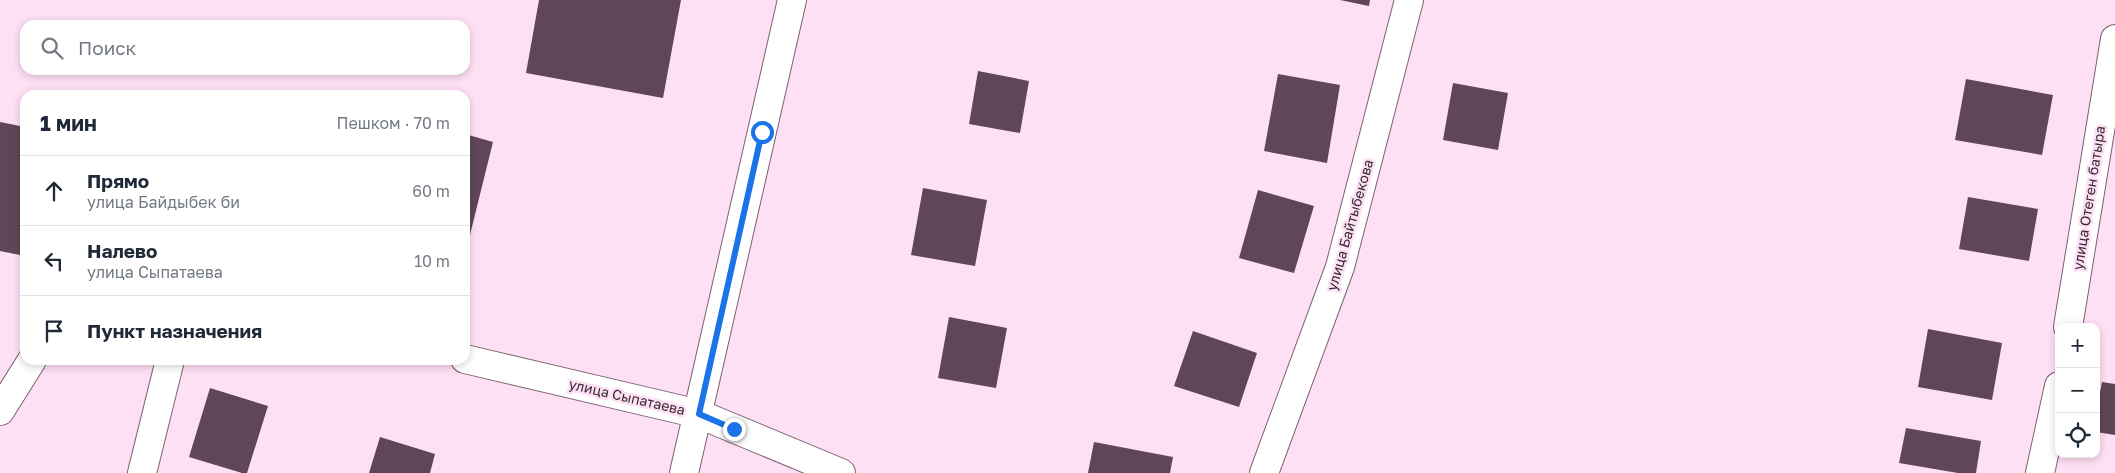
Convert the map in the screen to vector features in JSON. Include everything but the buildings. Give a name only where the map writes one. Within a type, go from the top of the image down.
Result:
[{"type":"street","points":[[684,473],[792,0]]},
{"type":"street","name":"улица Байтыбекова","points":[[1264,473],[1340,267],[1409,0]]},
{"type":"street","name":"улица Отеген батыра","points":[[2069,323],[2115,39]]},
{"type":"street","name":"улица Сыпатаева","points":[[470,360],[699,414],[840,473]]},
{"type":"street","points":[[0,411],[29,365]]},
{"type":"street","points":[[142,473],[169,365]]},
{"type":"street","points":[[2040,473],[2055,404]]},
{"type":"route","points":[[734,429],[699,414],[762,132]]}]
